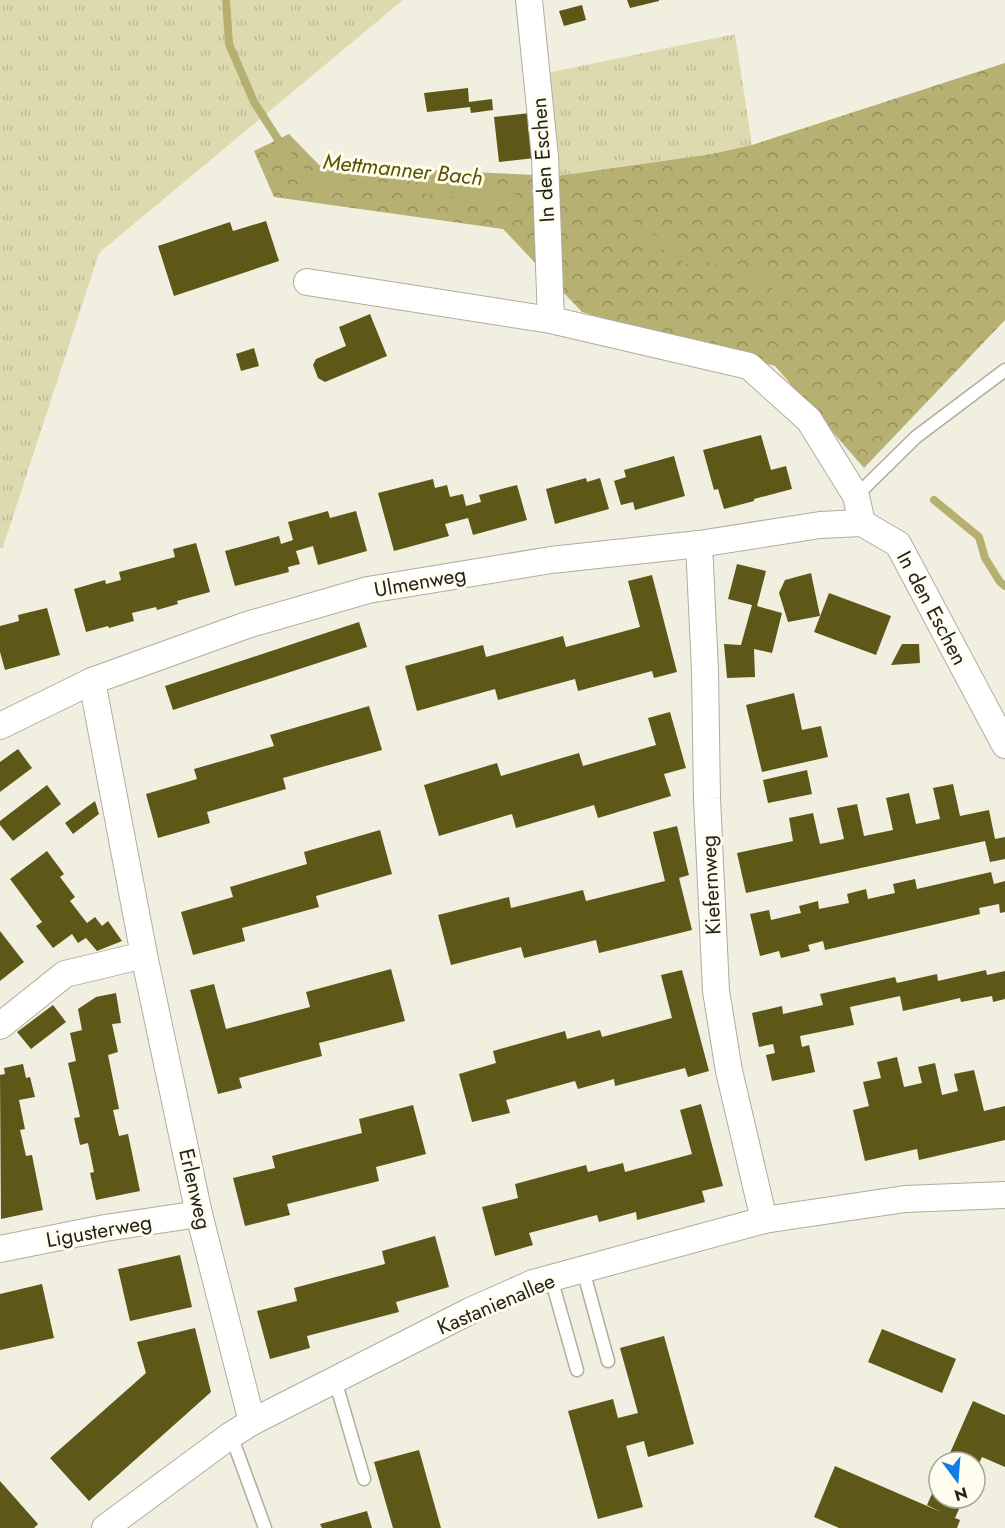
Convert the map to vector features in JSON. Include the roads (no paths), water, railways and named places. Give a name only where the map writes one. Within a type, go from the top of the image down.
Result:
[{"type":"street","name":"In den Eschen","points":[[529,0],[545,157],[551,320]]},
{"type":"street","points":[[308,282],[551,320],[749,366],[809,420],[856,496],[862,523]]},
{"type":"street","name":"In den Eschen","points":[[862,523],[898,544],[1005,745]]},
{"type":"street","name":"Ulmenweg","points":[[0,726],[92,681],[247,625],[368,590],[551,560],[699,544],[820,525],[862,523]]},
{"type":"street","name":"Kiefernweg","points":[[699,544],[716,992],[729,1071],[764,1220]]},
{"type":"street","name":"Erlenweg","points":[[92,681],[144,955],[199,1214],[252,1422]]},
{"type":"street","points":[[0,1026],[65,974],[144,955]]},
{"type":"street","name":"Kastanienallee","points":[[105,1528],[252,1422],[470,1311],[533,1283],[764,1220],[905,1199],[1005,1195]]},
{"type":"street","name":"Ligusterweg","points":[[0,1249],[105,1228],[199,1214]]},
{"type":"lane","points":[[856,496],[916,437],[1005,370]]},
{"type":"lane","points":[[583,1270],[608,1361]]},
{"type":"lane","points":[[551,1278],[577,1370]]},
{"type":"lane","points":[[335,1380],[364,1479]]},
{"type":"lane","points":[[231,1435],[265,1528]]},
{"type":"waterway","name":"Mettmanner Bach","points":[[226,0],[229,44],[254,102],[297,169],[321,183],[514,198]]},
{"type":"waterway","name":"Mettmanner Bach","points":[[588,198],[687,260],[712,258],[770,282],[870,363],[874,387]]},
{"type":"waterway","name":"Mettmanner Bach","points":[[934,500],[979,537],[985,558],[1005,586]]}]
